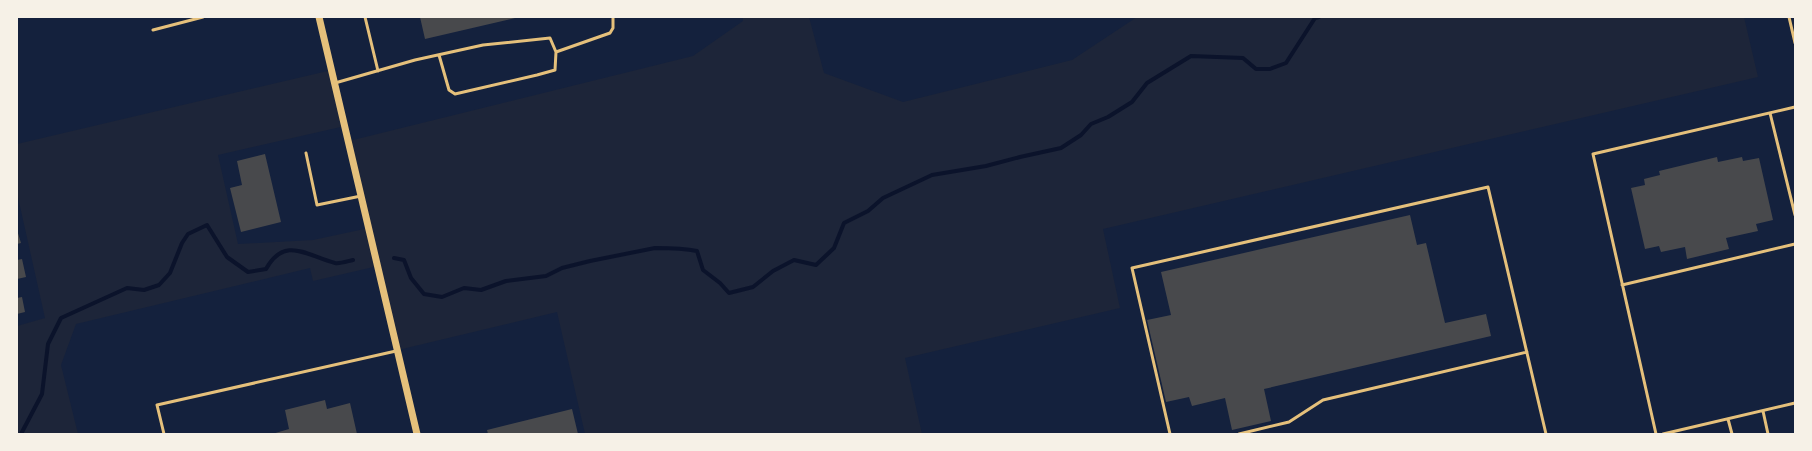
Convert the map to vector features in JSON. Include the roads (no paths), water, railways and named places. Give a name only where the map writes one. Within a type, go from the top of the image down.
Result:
[{"type":"street","points":[[319,17],[417,434]]},
{"type":"lane","points":[[153,30],[204,17]]},
{"type":"lane","points":[[365,17],[378,71]]},
{"type":"lane","points":[[556,52],[610,33],[613,28],[613,17]]},
{"type":"lane","points":[[1789,17],[1795,43]]},
{"type":"lane","points":[[334,83],[439,55],[483,45],[550,38],[556,52],[555,70],[455,94],[449,90],[439,55]]},
{"type":"lane","points":[[1656,434],[1593,154],[1795,108]]},
{"type":"lane","points":[[1770,113],[1795,215]]},
{"type":"lane","points":[[306,153],[317,205],[361,196]]},
{"type":"lane","points":[[1170,434],[1132,268],[1488,187],[1546,434]]},
{"type":"lane","points":[[1622,284],[1795,244]]},
{"type":"lane","points":[[164,434],[157,405],[398,350]]},
{"type":"lane","points":[[1239,434],[1289,422],[1323,400],[1527,352]]},
{"type":"lane","points":[[1663,434],[1795,403]]},
{"type":"lane","points":[[1763,411],[1768,434]]},
{"type":"lane","points":[[1728,419],[1732,434]]},
{"type":"waterway","points":[[394,258],[404,260],[411,278],[424,294],[442,297],[464,288],[481,290],[506,281],[546,276],[562,268],[655,248],[697,251],[703,270],[720,283],[729,293],[753,287],[773,271],[794,260],[816,265],[834,248],[844,223],[868,211],[883,198],[932,175],[986,166],[1061,148],[1081,135],[1091,124],[1108,117],[1132,102],[1147,83],[1191,56],[1243,58],[1256,69],[1270,69],[1286,63],[1315,18],[1319,17]]},
{"type":"waterway","points":[[21,434],[42,394],[48,344],[61,318],[127,288],[144,290],[159,285],[170,273],[182,243],[188,234],[207,225],[227,257],[248,272],[266,269],[273,259],[281,253],[289,250],[306,253],[335,263],[353,260]]}]
